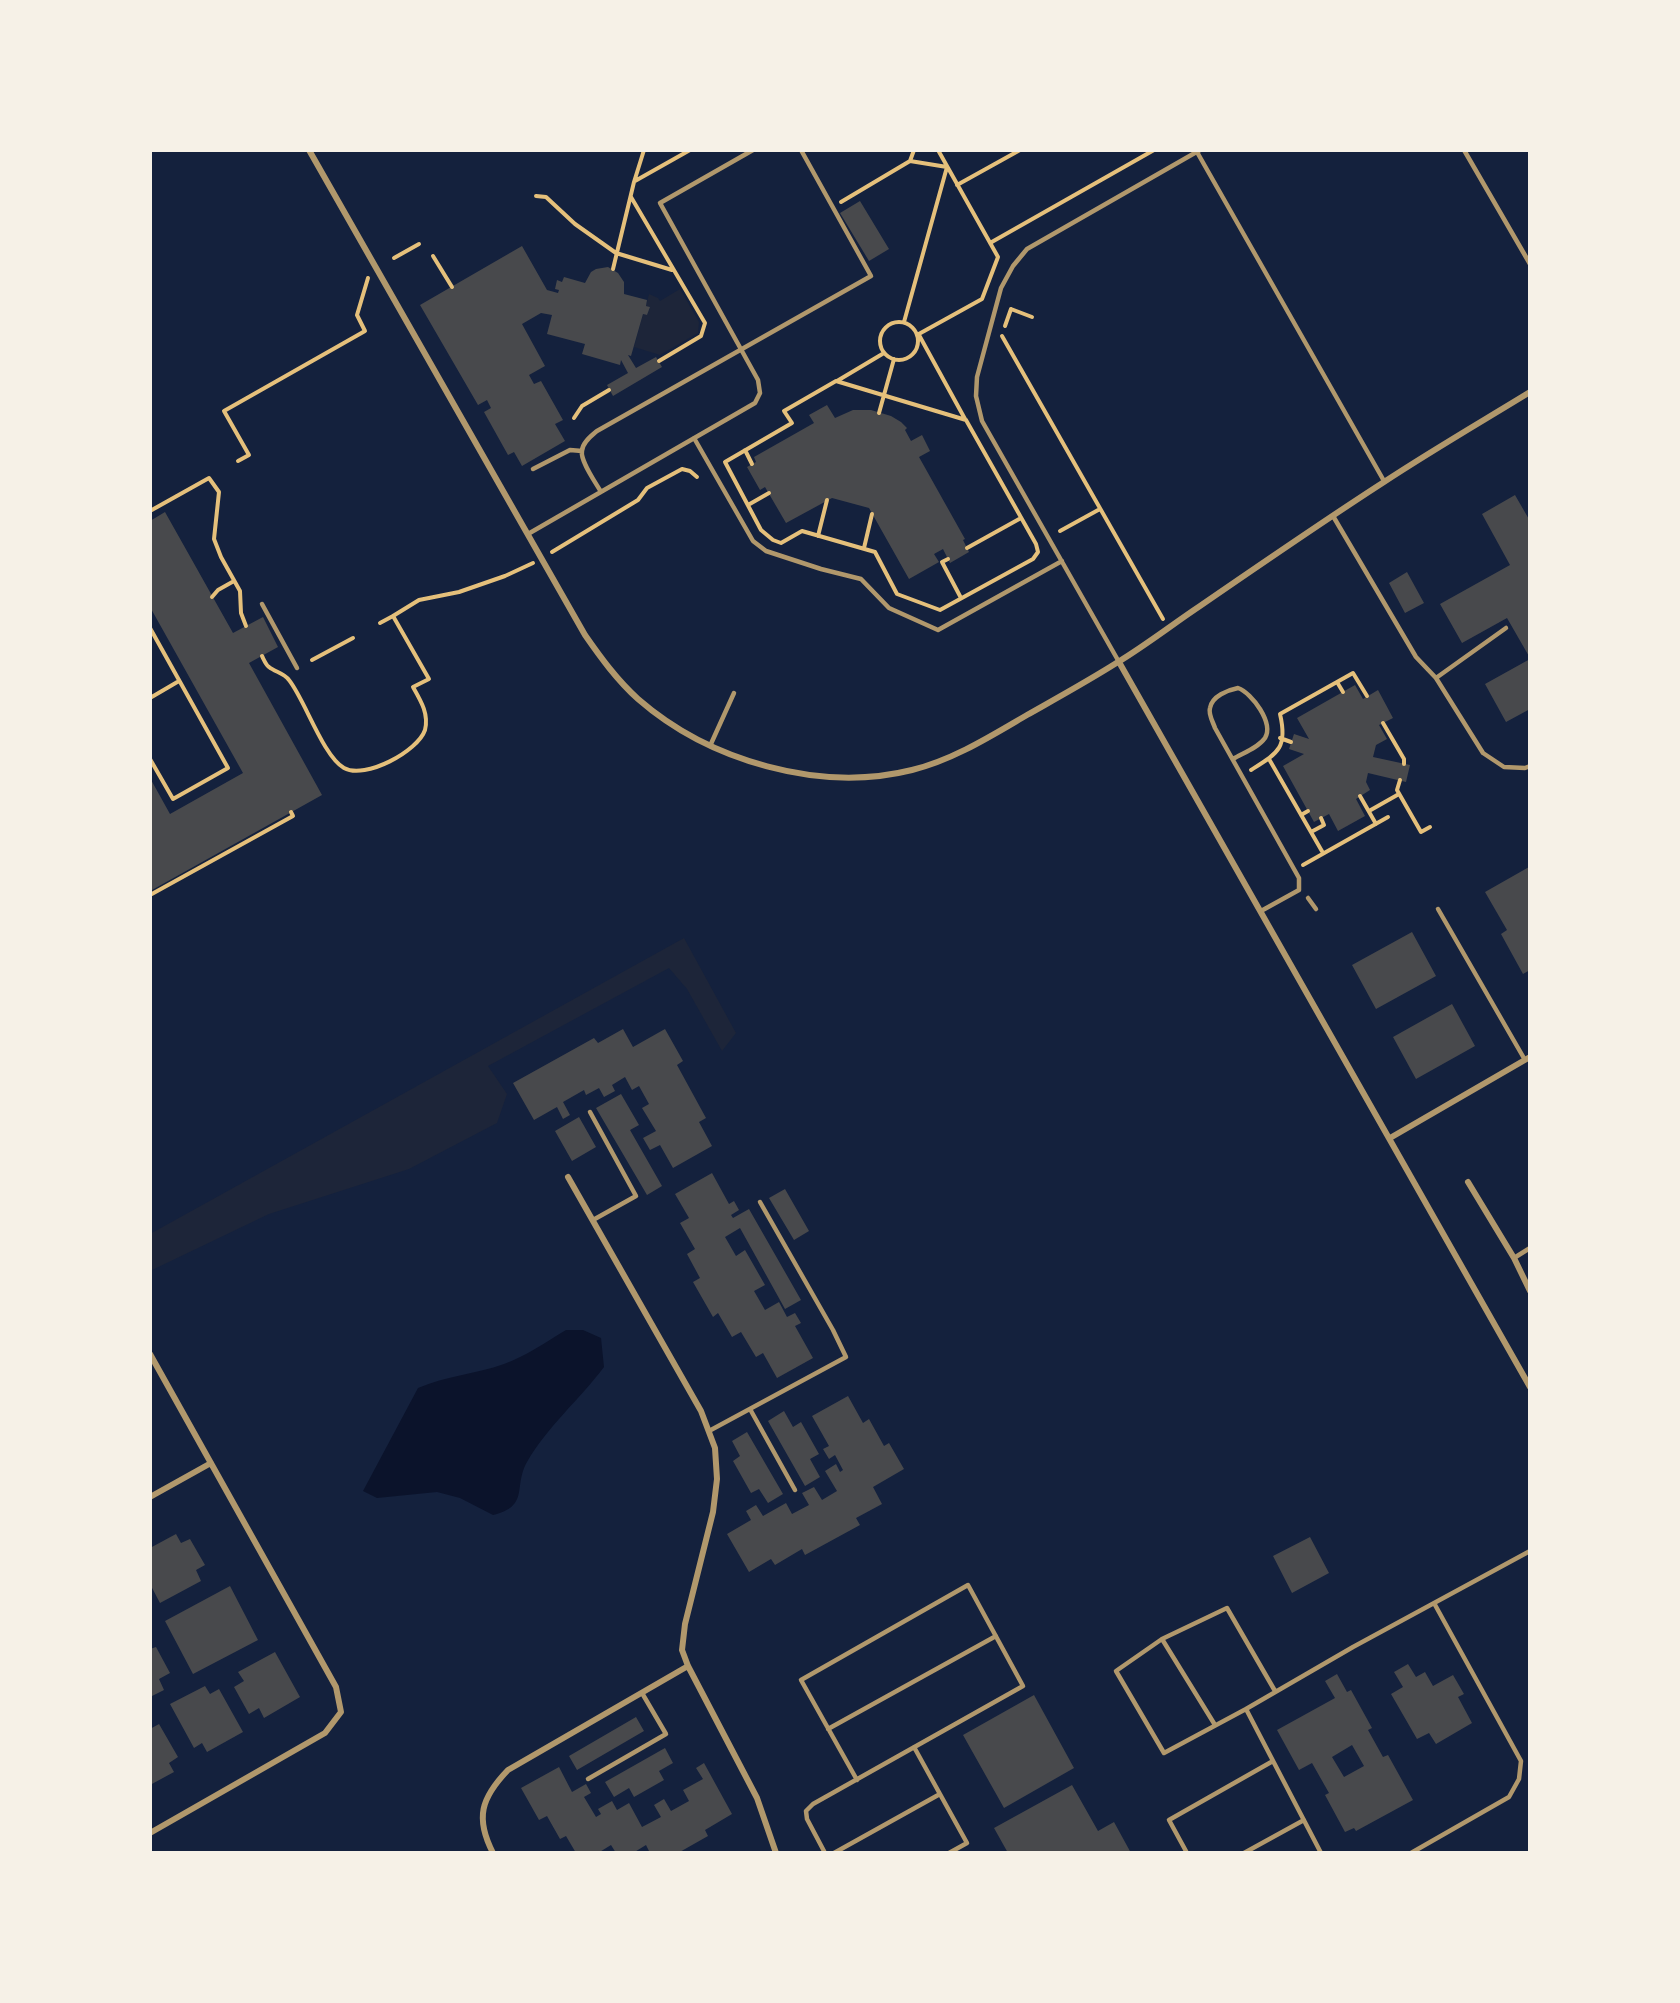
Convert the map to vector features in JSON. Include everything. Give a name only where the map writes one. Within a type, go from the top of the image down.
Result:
[{"type":"street","points":[[309,150],[585,635],[619,681],[656,714],[710,746],[750,762],[802,773],[873,776],[912,770],[978,743],[1119,662],[1384,481],[1530,392]]},
{"type":"street","points":[[1119,662],[1530,1386]]},
{"type":"street","points":[[1390,1138],[1527,1058]]},
{"type":"street","points":[[568,1177],[701,1411],[715,1448],[717,1479],[713,1512],[685,1624],[682,1650],[688,1666],[757,1798],[776,1853]]},
{"type":"street","points":[[1468,1182],[1514,1258],[1530,1291]]},
{"type":"street","points":[[150,1354],[336,1687],[341,1712],[325,1733],[150,1833]]},
{"type":"street","points":[[150,1497],[211,1463]]},
{"type":"street","points":[[493,1853],[482,1828],[482,1814],[486,1797],[495,1783],[508,1770],[688,1666]]},
{"type":"lane","points":[[528,534],[755,403],[760,393],[758,380],[660,203],[753,150]]},
{"type":"lane","points":[[601,492],[584,462],[582,451],[586,441],[597,431],[871,276],[801,150]]},
{"type":"lane","points":[[1464,150],[1530,264]]},
{"type":"lane","points":[[1119,662],[982,421],[976,396],[977,377],[996,304],[1013,266],[1027,249],[1199,151],[1384,481]]},
{"type":"lane","points":[[694,438],[753,541],[766,551],[861,579],[889,608],[938,630],[1062,561]]},
{"type":"lane","points":[[533,469],[570,450],[582,451]]},
{"type":"lane","points":[[1333,516],[1416,657],[1436,678],[1483,753],[1504,767],[1525,768],[1530,766]]},
{"type":"lane","points":[[262,604],[297,668]]},
{"type":"lane","points":[[1436,678],[1506,628]]},
{"type":"lane","points":[[1233,759],[1258,745],[1266,737],[1268,727],[1252,696],[1238,688],[1230,689],[1216,698],[1210,704],[1209,711],[1215,728],[1299,878],[1299,890],[1261,911]]},
{"type":"lane","points":[[710,746],[734,693]]},
{"type":"lane","points":[[1308,898],[1316,909]]},
{"type":"lane","points":[[1438,909],[1527,1058]]},
{"type":"lane","points":[[590,1112],[636,1196],[593,1220]]},
{"type":"lane","points":[[709,1431],[846,1357],[760,1202]]},
{"type":"lane","points":[[1514,1258],[1530,1248]]},
{"type":"lane","points":[[750,1409],[795,1490]]},
{"type":"lane","points":[[1275,1692],[1227,1608],[1162,1639],[1116,1671],[1164,1753],[1246,1709],[1530,1551]]},
{"type":"lane","points":[[825,1853],[807,1819],[806,1811],[813,1804],[856,1780],[914,1747],[1023,1686],[968,1585],[801,1680],[856,1780]]},
{"type":"lane","points":[[1411,1853],[1509,1797],[1519,1779],[1521,1761],[1434,1603]]},
{"type":"lane","points":[[828,1729],[996,1636]]},
{"type":"lane","points":[[1162,1639],[1215,1725]]},
{"type":"lane","points":[[588,1779],[666,1734],[642,1693]]},
{"type":"lane","points":[[1246,1709],[1321,1853]]},
{"type":"lane","points":[[914,1747],[967,1843],[949,1853]]},
{"type":"lane","points":[[1187,1853],[1169,1820],[1273,1761]]},
{"type":"lane","points":[[834,1853],[940,1794]]},
{"type":"lane","points":[[1244,1853],[1304,1820]]},
{"type":"path","points":[[613,269],[644,150]]},
{"type":"path","points":[[634,182],[690,150]]},
{"type":"path","points":[[833,207],[910,161],[914,150]]},
{"type":"path","points":[[918,335],[982,299],[998,257],[938,150]]},
{"type":"path","points":[[957,185],[1020,150]]},
{"type":"path","points":[[990,243],[1154,150]]},
{"type":"path","points":[[910,161],[947,167]]},
{"type":"path","points":[[904,322],[947,167]]},
{"type":"path","points":[[536,196],[546,197],[575,224],[616,253],[673,270]]},
{"type":"path","points":[[631,197],[705,323],[701,336],[659,362]]},
{"type":"path","points":[[394,258],[419,244]]},
{"type":"path","points":[[433,256],[452,287]]},
{"type":"path","points":[[238,461],[249,455],[225,411],[365,331],[357,315],[370,273]]},
{"type":"path","points":[[1032,317],[1010,309],[1002,337],[1168,627]]},
{"type":"path","points":[[884,353],[784,411],[792,423],[725,462],[761,530],[772,540],[781,543],[802,531],[875,552],[897,594],[940,610],[1033,559],[1038,552],[1036,544],[918,335],[910,325],[904,322],[891,323],[882,331],[880,343],[884,353],[901,360],[913,354],[918,335]]},
{"type":"path","points":[[879,413],[894,359]]},
{"type":"path","points":[[836,381],[966,420]]},
{"type":"path","points":[[574,418],[582,406],[609,390]]},
{"type":"path","points":[[745,450],[752,464]]},
{"type":"path","points":[[380,623],[419,600],[459,592],[524,569],[638,500],[647,489],[682,469],[690,471],[697,477]]},
{"type":"path","points":[[150,511],[209,478],[219,492],[214,539],[240,591],[241,613],[246,626]]},
{"type":"path","points":[[748,505],[769,493]]},
{"type":"path","points":[[818,536],[827,500]]},
{"type":"path","points":[[1060,531],[1100,508]]},
{"type":"path","points":[[864,548],[872,514]]},
{"type":"path","points":[[967,548],[1021,518]]},
{"type":"path","points":[[948,559],[942,562],[961,598]]},
{"type":"path","points":[[212,597],[218,590],[234,581]]},
{"type":"path","points":[[262,656],[268,667],[289,680],[332,755],[344,768],[355,772],[368,770],[409,750],[419,742],[424,730],[426,717],[422,703],[413,687],[429,679],[393,616]]},
{"type":"path","points":[[150,628],[228,768],[173,799],[150,759]]},
{"type":"path","points":[[312,660],[353,638]]},
{"type":"path","points":[[1242,775],[1274,756],[1283,733],[1280,714],[1353,673],[1367,696]]},
{"type":"path","points":[[150,698],[179,681]]},
{"type":"path","points":[[1337,682],[1343,692]]},
{"type":"path","points":[[1383,723],[1404,759],[1404,764]]},
{"type":"path","points":[[1282,739],[1291,742]]},
{"type":"path","points":[[1269,759],[1323,853]]},
{"type":"path","points":[[1400,780],[1397,790],[1421,832],[1430,827]]},
{"type":"path","points":[[1369,811],[1400,794]]},
{"type":"path","points":[[1360,796],[1376,824]]},
{"type":"path","points":[[1301,815],[1308,811]]},
{"type":"path","points":[[150,895],[293,816],[291,812]]},
{"type":"path","points":[[1294,869],[1388,817]]},
{"type":"path","points":[[1311,832],[1324,825],[1321,818]]},
{"type":"shaded area","points":[[680,289],[699,322],[698,333],[660,355],[634,347],[643,314],[647,315],[650,307],[646,306],[649,294],[660,301]]},
{"type":"shaded area","points":[[684,938],[736,1033],[722,1051],[687,989],[669,968],[488,1066],[507,1094],[497,1123],[409,1169],[269,1214],[150,1271],[150,1234]]},
{"type":"shaded area","points":[[566,1330],[583,1330],[601,1338],[604,1367],[535,1449],[523,1471],[519,1494],[512,1506],[493,1515],[460,1498],[437,1492],[377,1498],[363,1491],[418,1388],[512,1361]]},
{"type":"building","points":[[860,201],[889,249],[869,261],[840,213]]},
{"type":"building","points":[[522,246],[547,290],[558,293],[559,290],[555,289],[557,280],[562,282],[564,277],[585,283],[591,272],[596,269],[608,267],[618,273],[624,282],[624,294],[647,300],[646,306],[650,307],[647,315],[643,314],[631,356],[628,355],[636,368],[656,357],[662,367],[613,396],[607,385],[628,373],[621,360],[620,365],[582,354],[585,344],[547,334],[552,315],[541,313],[522,324],[545,366],[529,375],[534,384],[541,381],[563,420],[555,424],[565,441],[522,466],[514,452],[508,455],[484,412],[491,408],[487,400],[478,405],[420,305]]},
{"type":"building","points":[[827,405],[835,418],[853,410],[871,410],[891,416],[901,422],[907,428],[905,430],[911,441],[922,435],[930,451],[919,457],[965,539],[963,540],[969,552],[950,563],[943,549],[934,554],[939,562],[909,579],[869,508],[832,498],[786,523],[765,487],[760,490],[747,467],[756,462],[754,457],[814,423],[809,415]]},
{"type":"building","points":[[1515,495],[1530,521],[1530,658],[1507,618],[1462,643],[1440,604],[1510,565],[1482,514]]},
{"type":"building","points":[[165,512],[233,633],[263,617],[278,647],[249,663],[322,795],[152,890],[150,887],[150,778],[170,814],[243,773],[150,607],[150,521]]},
{"type":"building","points":[[1407,572],[1424,603],[1405,613],[1389,583]]},
{"type":"building","points":[[1530,659],[1530,709],[1506,722],[1485,684]]},
{"type":"building","points":[[1355,685],[1363,699],[1378,690],[1393,718],[1379,725],[1387,739],[1376,745],[1373,757],[1410,765],[1406,782],[1368,773],[1366,782],[1370,790],[1356,799],[1365,816],[1338,831],[1329,814],[1314,822],[1283,766],[1304,754],[1289,749],[1294,734],[1309,739],[1297,718]]},
{"type":"building","points":[[1529,867],[1530,970],[1523,974],[1501,934],[1507,930],[1485,892]]},
{"type":"building","points":[[1412,932],[1436,976],[1376,1009],[1352,965]]},
{"type":"building","points":[[1452,1004],[1475,1046],[1416,1079],[1393,1037]]},
{"type":"building","points":[[623,1029],[633,1047],[665,1029],[683,1061],[677,1065],[706,1118],[699,1122],[712,1146],[673,1168],[660,1145],[650,1150],[643,1138],[656,1131],[642,1108],[649,1104],[639,1086],[632,1090],[625,1077],[612,1085],[615,1091],[604,1097],[599,1088],[586,1095],[584,1090],[563,1102],[570,1115],[563,1119],[557,1107],[534,1120],[513,1083],[594,1038],[598,1043]]},
{"type":"building","points":[[621,1094],[639,1125],[630,1130],[662,1186],[647,1195],[596,1108]]},
{"type":"building","points":[[579,1117],[596,1147],[572,1161],[555,1131]]},
{"type":"building","points":[[712,1173],[729,1204],[734,1201],[739,1210],[731,1215],[733,1218],[749,1209],[801,1300],[785,1309],[740,1228],[725,1237],[736,1256],[745,1250],[765,1285],[754,1291],[765,1310],[779,1302],[787,1317],[795,1313],[801,1323],[795,1326],[813,1358],[777,1378],[763,1353],[756,1357],[741,1332],[732,1337],[718,1313],[713,1317],[693,1282],[700,1278],[687,1254],[695,1249],[680,1223],[689,1218],[675,1194]]},
{"type":"building","points":[[785,1189],[809,1231],[794,1240],[769,1198]]},
{"type":"building","points":[[848,1396],[863,1423],[869,1419],[884,1446],[889,1443],[904,1469],[873,1487],[882,1504],[856,1518],[860,1525],[805,1555],[802,1549],[775,1565],[771,1559],[749,1572],[727,1534],[751,1520],[746,1511],[756,1505],[763,1516],[786,1503],[792,1514],[809,1505],[802,1493],[814,1487],[822,1500],[837,1491],[825,1471],[836,1464],[840,1472],[843,1470],[835,1455],[829,1459],[823,1449],[829,1446],[812,1416]]},
{"type":"building","points":[[784,1411],[793,1427],[801,1422],[819,1454],[810,1459],[820,1477],[805,1486],[768,1421]]},
{"type":"building","points":[[747,1432],[783,1494],[768,1503],[759,1489],[751,1493],[733,1461],[740,1456],[732,1441]]},
{"type":"building","points":[[176,1534],[181,1543],[190,1539],[205,1565],[196,1570],[201,1581],[160,1603],[150,1584],[150,1548]]},
{"type":"building","points":[[1310,1537],[1329,1573],[1292,1593],[1273,1556]]},
{"type":"building","points":[[230,1586],[258,1640],[193,1674],[165,1621]]},
{"type":"building","points":[[156,1647],[170,1673],[159,1679],[164,1690],[150,1697],[150,1649]]},
{"type":"building","points":[[275,1652],[300,1697],[264,1718],[259,1708],[249,1714],[234,1687],[244,1681],[238,1672]]},
{"type":"building","points":[[1408,1664],[1416,1677],[1425,1672],[1433,1686],[1453,1675],[1464,1694],[1458,1697],[1472,1723],[1436,1744],[1429,1733],[1417,1739],[1391,1694],[1403,1687],[1394,1672]]},
{"type":"building","points":[[1337,1674],[1347,1692],[1351,1690],[1372,1728],[1368,1730],[1383,1757],[1388,1755],[1413,1800],[1356,1831],[1354,1828],[1345,1832],[1325,1795],[1329,1793],[1312,1763],[1299,1770],[1277,1730],[1335,1698],[1325,1681]],"holes":[[[1352,1745],[1364,1766],[1344,1777],[1332,1757]]]},
{"type":"building","points":[[205,1686],[210,1694],[219,1689],[243,1732],[207,1752],[202,1743],[194,1748],[170,1704]]},
{"type":"building","points":[[1034,1695],[1074,1768],[1004,1808],[963,1735]]},
{"type":"building","points":[[636,1717],[644,1731],[577,1770],[569,1756]]},
{"type":"building","points":[[159,1724],[178,1757],[169,1763],[174,1772],[150,1785],[150,1729]]},
{"type":"building","points":[[665,1748],[673,1763],[659,1771],[664,1780],[634,1797],[629,1788],[614,1797],[605,1782]]},
{"type":"building","points":[[704,1763],[732,1814],[705,1830],[708,1836],[678,1853],[650,1853],[646,1845],[633,1853],[616,1853],[611,1845],[598,1853],[576,1853],[566,1836],[560,1839],[547,1816],[539,1820],[521,1788],[559,1767],[572,1792],[586,1784],[591,1793],[584,1797],[596,1817],[601,1814],[598,1809],[612,1801],[617,1810],[629,1803],[642,1827],[661,1817],[654,1805],[664,1799],[671,1811],[689,1801],[683,1790],[703,1779],[696,1768]]},
{"type":"building","points":[[1072,1785],[1098,1831],[1114,1822],[1131,1853],[1008,1853],[994,1828]]}]
